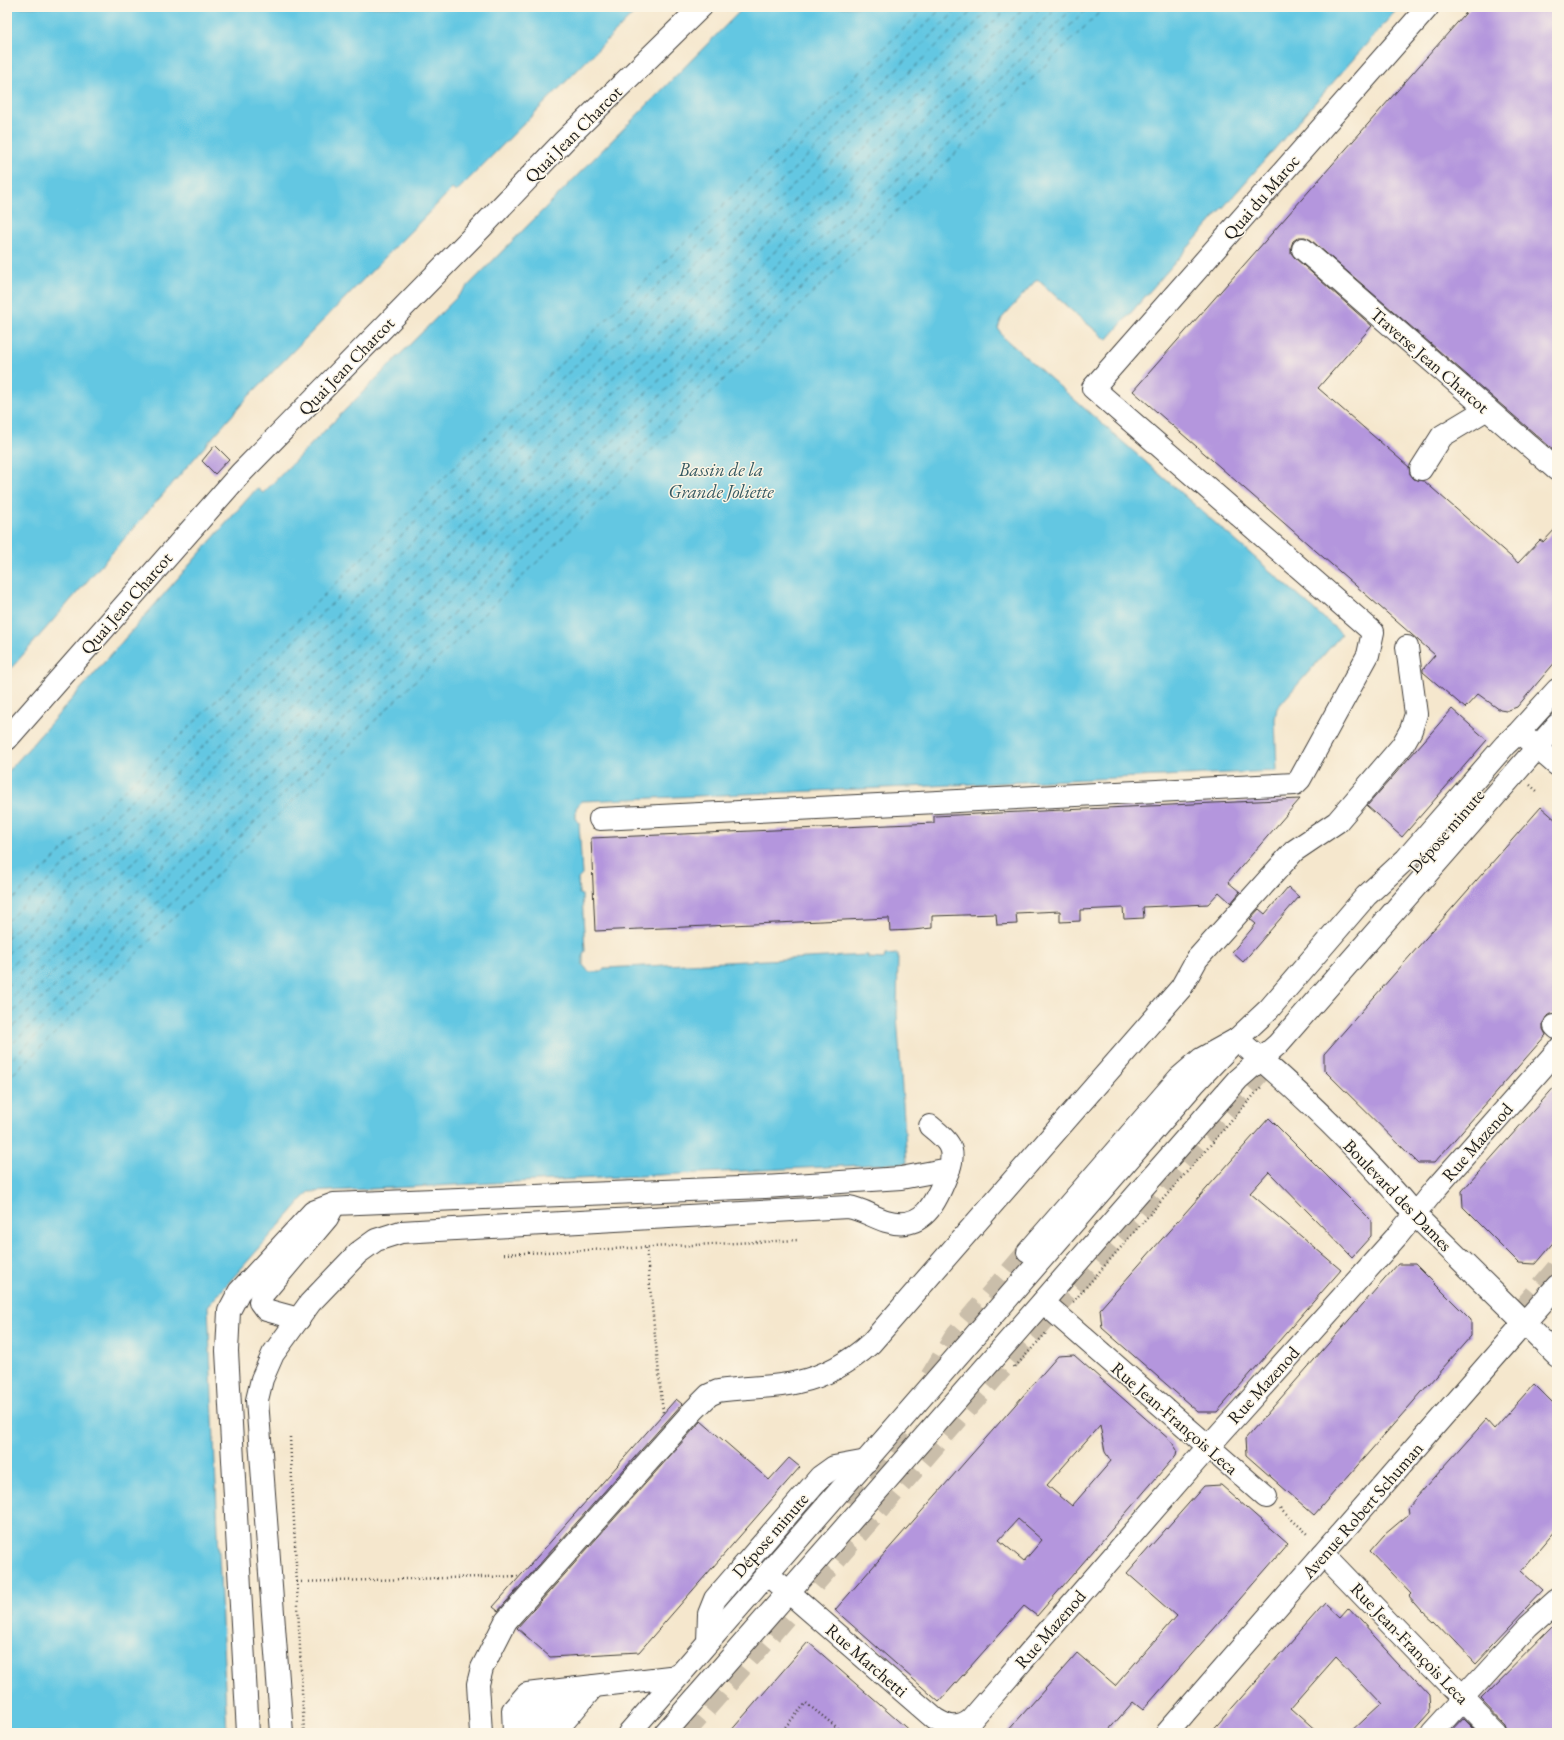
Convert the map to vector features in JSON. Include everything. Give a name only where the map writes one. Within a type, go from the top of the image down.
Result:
[{"type":"main road","name":"Quai Jean Charcot","points":[[7,739],[240,474],[564,141],[701,7]]},
{"type":"main road","name":"Quai du Maroc","points":[[600,819],[1295,784],[1300,779],[1368,655],[1373,632],[1093,388],[1428,7]]},
{"type":"main road","name":"Traverse Jean Charcot","points":[[1303,249],[1557,470]]},
{"type":"main road","points":[[1420,469],[1442,436],[1487,409]]},
{"type":"main road","points":[[481,1733],[478,1684],[482,1668],[506,1621],[693,1411],[709,1395],[718,1391],[786,1384],[822,1374],[845,1364],[871,1343],[1182,988],[1202,954],[1294,851],[1338,822],[1402,746],[1411,730],[1416,714],[1407,647]]},
{"type":"main road","points":[[629,1733],[1194,1084],[1268,1009],[1366,896],[1406,860],[1484,769],[1557,690]]},
{"type":"main road","points":[[665,1733],[1238,1079],[1262,1060],[1282,1038],[1557,724]]},
{"type":"main road","points":[[1519,732],[1557,764]]},
{"type":"main road","points":[[1028,1252],[1178,1078],[1201,1059],[1237,1039]]},
{"type":"main road","name":"Boulevard des Dames","points":[[1237,1039],[1262,1060],[1324,1119],[1396,1192],[1415,1215],[1557,1355]]},
{"type":"main road","name":"Rue Mazenod","points":[[971,1720],[1208,1446],[1415,1215],[1436,1188],[1557,1051]]},
{"type":"main road","points":[[282,1733],[257,1400],[262,1379],[273,1354],[310,1303],[358,1253],[376,1240],[401,1232],[848,1207],[860,1209],[885,1221],[900,1224],[915,1221],[928,1211],[936,1201],[953,1158],[951,1149],[943,1137],[930,1126]]},
{"type":"main road","points":[[248,1733],[227,1350],[229,1311],[239,1292],[313,1212],[334,1204],[764,1188],[902,1178],[949,1169]]},
{"type":"main road","points":[[299,1319],[266,1310],[260,1302],[262,1295],[327,1218],[334,1204]]},
{"type":"main road","name":"Avenue Robert Schuman","points":[[1167,1733],[1557,1286]]},
{"type":"main road","name":"Rue Jean-François Leca","points":[[1043,1302],[1266,1497]]},
{"type":"main road","name":"Dépose minute","points":[[708,1641],[709,1614],[715,1599],[820,1477],[834,1467],[867,1461]]},
{"type":"main road","name":"Rue Jean-François Leca","points":[[1323,1554],[1496,1733]]},
{"type":"main road","name":"Rue Marchetti","points":[[768,1574],[935,1719],[947,1726],[958,1727],[971,1720]]},
{"type":"main road","points":[[1430,1733],[1528,1627],[1557,1600]]},
{"type":"main road","points":[[515,1733],[513,1710],[527,1694],[678,1676]]},
{"type":"main road","points":[[554,1733],[594,1686]]},
{"type":"main road","points":[[535,1733],[573,1688]]},
{"type":"path","points":[[1071,1305],[1259,1090]]},
{"type":"path","points":[[504,1254],[799,1240]]},
{"type":"path","points":[[646,1248],[663,1413]]},
{"type":"path","points":[[1014,1368],[1049,1330]]},
{"type":"path","points":[[290,1437],[304,1733]]},
{"type":"path","points":[[1266,1497],[1308,1534]]},
{"type":"path","points":[[297,1582],[521,1576]]},
{"type":"path","points":[[780,1733],[806,1703],[844,1733]]},
{"type":"water","points":[[7,7],[640,7],[456,192],[452,189],[248,397],[7,673]]},
{"type":"water","name":"Bassin de la Grande Joliette","points":[[744,7],[1399,7],[1107,340],[1037,279],[1002,318],[998,328],[1003,337],[1342,634],[1277,708],[1275,719],[1277,771],[582,801],[576,808],[576,820],[579,823],[582,875],[578,879],[579,894],[582,895],[585,951],[583,954],[583,965],[589,972],[601,972],[605,968],[868,955],[868,958],[884,959],[885,955],[898,954],[897,1015],[907,1163],[309,1192],[208,1306],[227,1733],[7,1733],[7,773],[257,488],[263,493]]},
{"type":"building","points":[[1471,7],[1557,7],[1557,453],[1311,240],[1305,237],[1299,237],[1293,241],[1291,253],[1372,326],[1318,388],[1409,467],[1410,474],[1414,479],[1424,481],[1518,563],[1540,540],[1543,542],[1557,527],[1557,660],[1517,707],[1506,711],[1500,710],[1478,694],[1465,708],[1423,672],[1423,669],[1435,655],[1133,391]]},
{"type":"building","points":[[215,445],[229,459],[215,474],[202,461]]},
{"type":"building","points":[[1452,709],[1487,740],[1402,837],[1367,806]]},
{"type":"building","points":[[1300,799],[1228,882],[1240,892],[1231,903],[1219,892],[1208,904],[1143,907],[1144,918],[1124,919],[1123,908],[1080,910],[1080,921],[1060,922],[1060,911],[1016,913],[1017,924],[997,925],[996,914],[932,916],[932,928],[913,930],[890,931],[889,918],[595,931],[591,838],[934,823],[934,816]]},
{"type":"building","points":[[1541,807],[1557,821],[1557,1014],[1551,1014],[1546,1017],[1543,1023],[1543,1029],[1546,1035],[1434,1163],[1418,1163],[1324,1070],[1324,1054]]},
{"type":"building","points":[[1288,887],[1299,897],[1243,962],[1232,952],[1256,924],[1250,919],[1259,909],[1265,914]]},
{"type":"building","points":[[1557,1084],[1557,1238],[1535,1264],[1519,1263],[1463,1207],[1462,1191]]},
{"type":"building","points":[[1269,1118],[1371,1220],[1371,1236],[1352,1257],[1269,1172],[1250,1193],[1341,1270],[1217,1412],[1198,1412],[1102,1328],[1100,1309]]},
{"type":"building","points":[[1398,1264],[1415,1264],[1471,1320],[1471,1336],[1314,1515],[1246,1455],[1245,1439]]},
{"type":"building","points":[[1074,1355],[1171,1441],[1177,1450],[1176,1455],[1037,1616],[1024,1606],[939,1702],[835,1610],[1058,1356]],"holes":[[[1100,1425],[1105,1452],[1111,1461],[1072,1506],[1047,1485]],[[1018,1519],[1042,1540],[1024,1561],[999,1540]]]},
{"type":"building","points":[[1534,1384],[1557,1407],[1557,1529],[1521,1571],[1543,1591],[1475,1663],[1434,1620],[1433,1621],[1423,1612],[1409,1596],[1411,1594],[1370,1551],[1384,1535],[1409,1514],[1408,1507],[1486,1420],[1494,1429]]},
{"type":"building","points":[[676,1399],[682,1404],[498,1611],[493,1607]]},
{"type":"building","points":[[701,1421],[769,1480],[789,1458],[800,1467],[639,1652],[550,1657],[517,1628]]},
{"type":"building","points":[[1221,1485],[1288,1544],[1143,1710],[1133,1702],[1106,1733],[1006,1733],[1077,1653],[1115,1686],[1176,1616],[1127,1573],[1204,1486]]},
{"type":"building","points":[[1325,1603],[1340,1617],[1348,1608],[1428,1694],[1429,1712],[1410,1733],[1350,1733],[1381,1704],[1336,1657],[1291,1708],[1319,1733],[1210,1733]]},
{"type":"building","points":[[1557,1622],[1557,1733],[1508,1733],[1505,1724],[1481,1699]]},
{"type":"building","points":[[808,1642],[912,1733],[729,1733]]},
{"type":"building","points":[[1463,1717],[1479,1733],[1448,1733]]},
{"type":"ferry route","points":[[7,905],[926,7]]},
{"type":"ferry route","points":[[7,921],[943,7]]},
{"type":"ferry route","points":[[7,938],[960,7]]},
{"type":"ferry route","points":[[7,954],[976,7]]},
{"type":"ferry route","points":[[7,970],[992,7]]},
{"type":"ferry route","points":[[7,986],[1009,7]]},
{"type":"ferry route","points":[[7,1002],[1025,7]]},
{"type":"ferry route","points":[[7,1018],[1041,7]]},
{"type":"ferry route","points":[[7,1033],[1058,7]]},
{"type":"ferry route","points":[[7,1049],[1074,7]]},
{"type":"ferry route","points":[[7,1064],[1089,7]]},
{"type":"ferry route","points":[[7,1080],[1105,7]]},
{"type":"tunnel","points":[[684,1733],[1268,1062]]},
{"type":"tunnel","points":[[931,1377],[957,1334],[1028,1252]]},
{"type":"tunnel","points":[[1521,1311],[1557,1269]]},
{"type":"tunnel","points":[[856,1507],[902,1428]]}]
